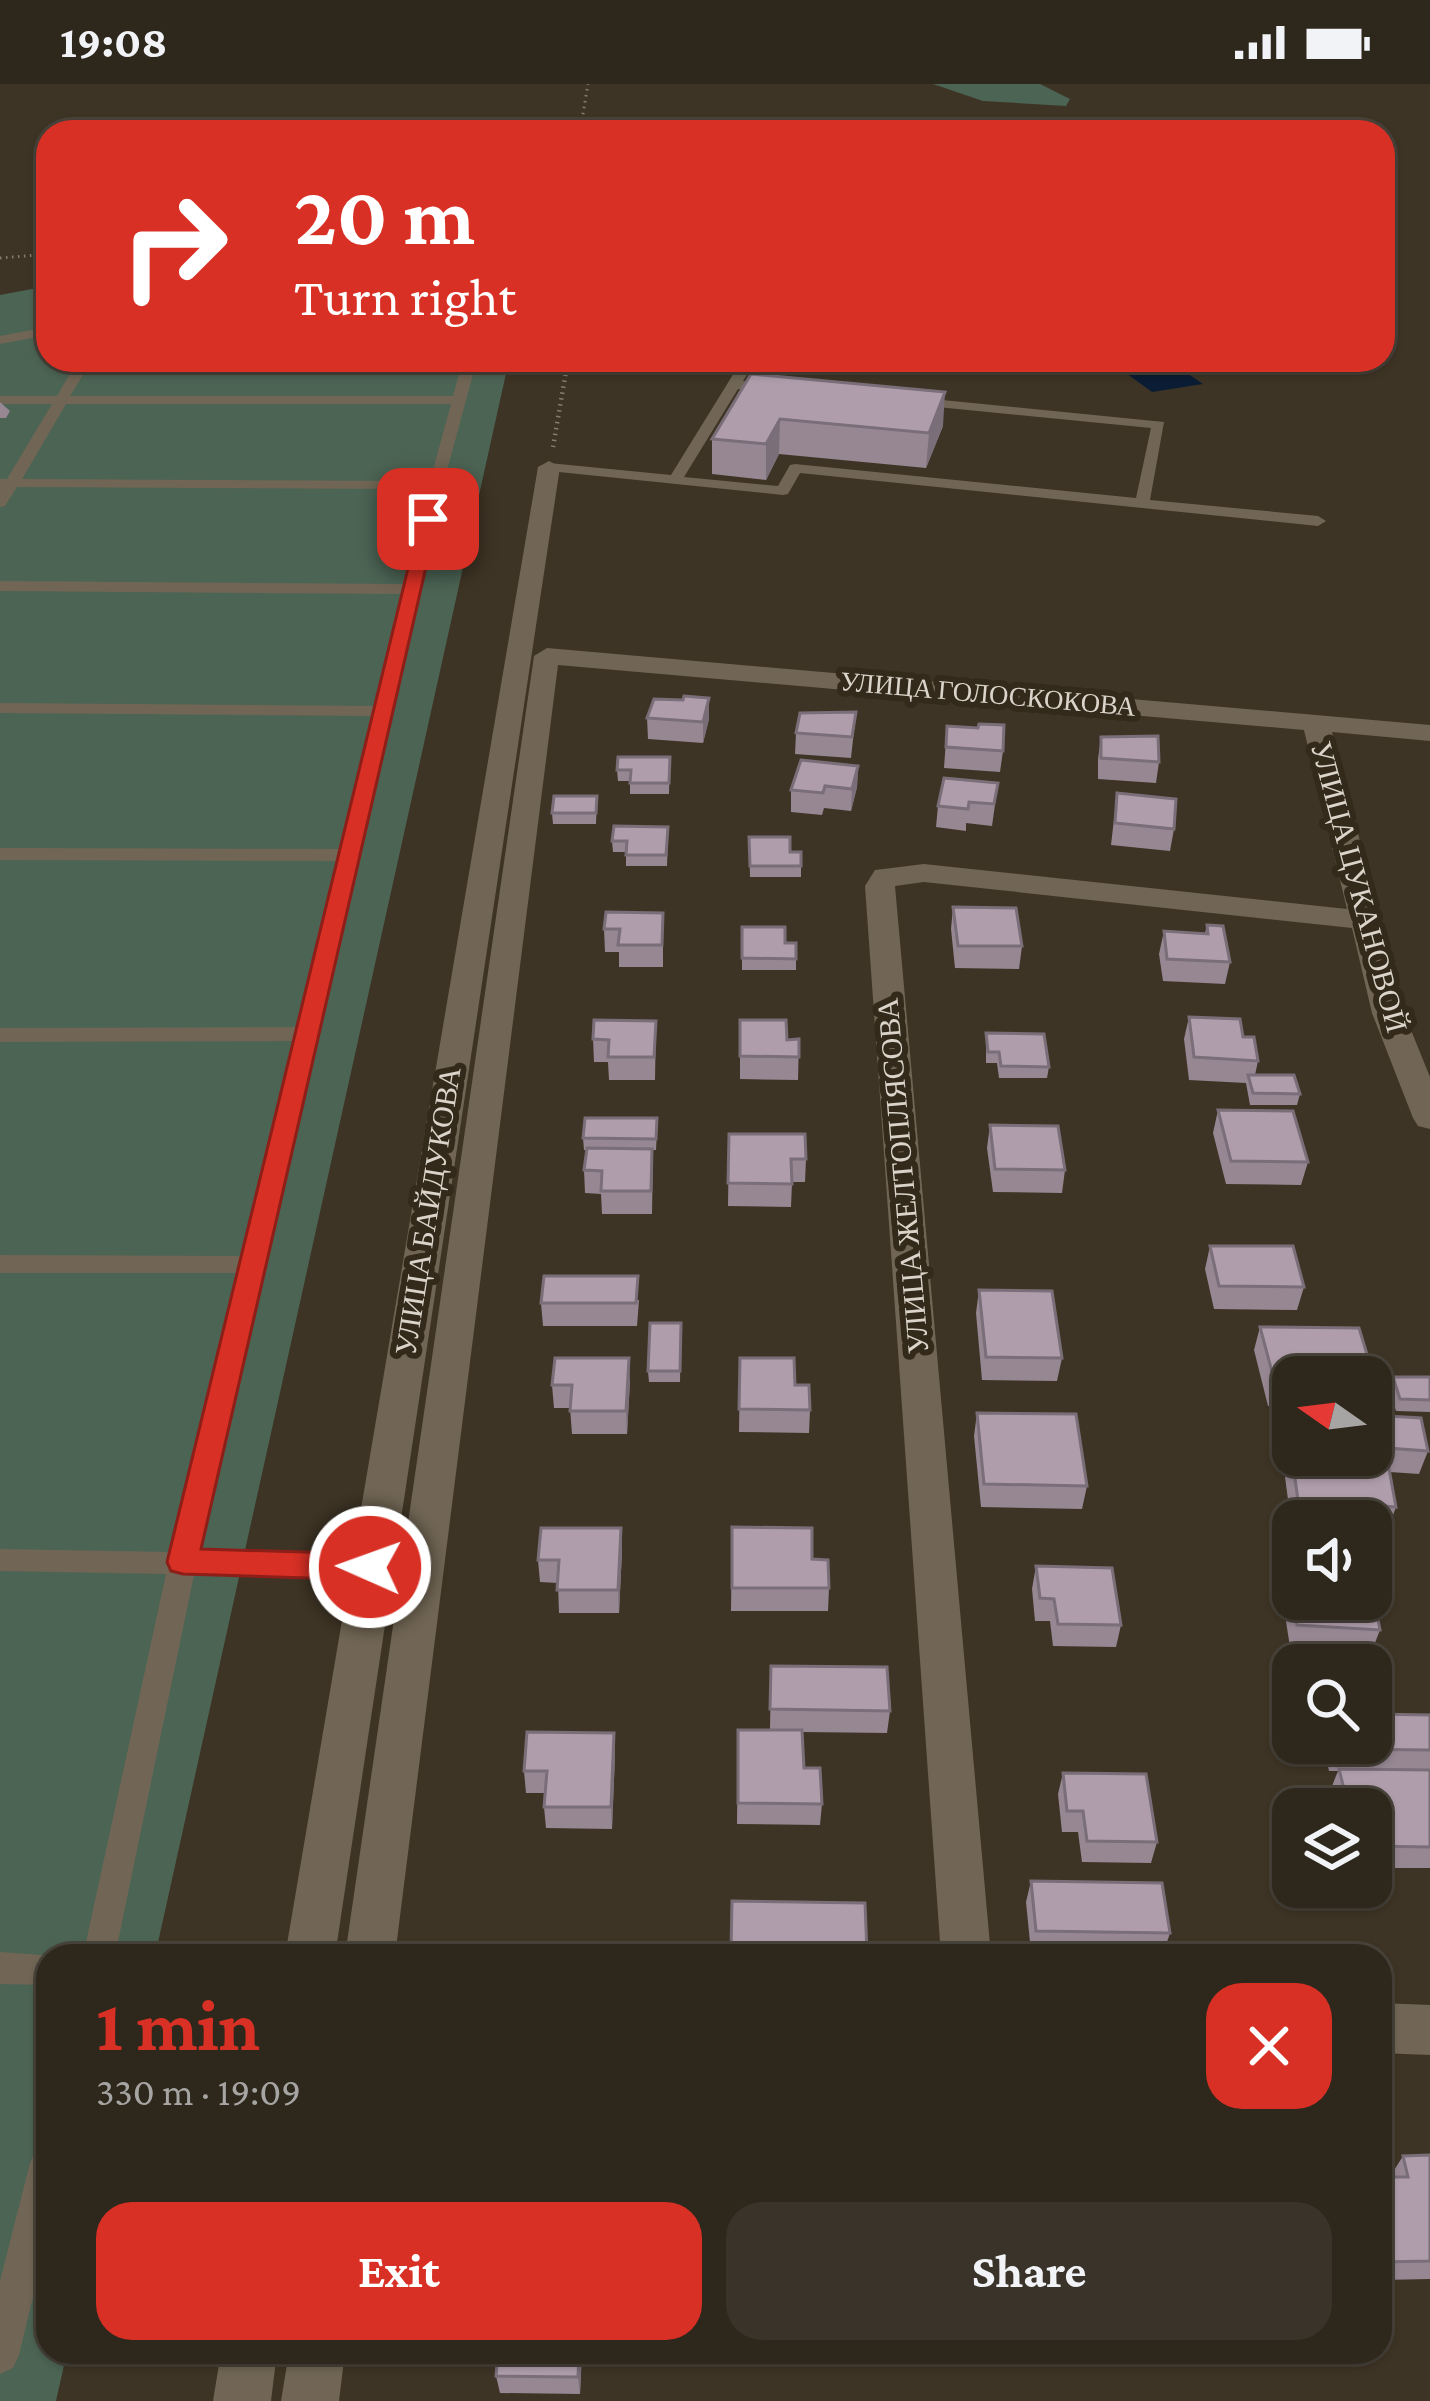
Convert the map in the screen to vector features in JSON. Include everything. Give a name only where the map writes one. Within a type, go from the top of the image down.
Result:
[{"type":"street","name":"УЛИЦА БАЙДУКОВА","points":[[312,1944],[549,467]]},
{"type":"street","name":"УЛИЦА БАЙДУКОВА","points":[[372,1944],[547,656]]},
{"type":"street","name":"УЛИЦА ГОЛОСКОКОВА","points":[[547,656],[1430,733]]},
{"type":"street","name":"УЛИЦА ЦУКАНОВОЙ","points":[[1316,722],[1388,1013],[1430,1118]]},
{"type":"street","name":"УЛИЦА ЖЕЛТОПЛЯСОВА","points":[[965,1944],[880,886],[885,876],[924,873],[1364,920]]},
{"type":"street","points":[[1392,2028],[1430,2030]]},
{"type":"street","points":[[242,2401],[248,2364]]},
{"type":"street","points":[[310,2401],[315,2364]]},
{"type":"lane","points":[[0,340],[36,333]]},
{"type":"lane","points":[[0,503],[6,483],[78,372]]},
{"type":"lane","points":[[102,1944],[183,1562],[436,484],[467,372]]},
{"type":"lane","points":[[676,480],[741,372]]},
{"type":"lane","points":[[945,404],[958,372]]},
{"type":"lane","points":[[734,385],[804,391]]},
{"type":"lane","points":[[0,400],[460,400]]},
{"type":"lane","points":[[898,400],[1159,424],[1142,503]]},
{"type":"lane","points":[[549,467],[783,491],[795,468],[1318,521]]},
{"type":"lane","points":[[6,483],[436,484]]},
{"type":"lane","points":[[0,586],[412,589]]},
{"type":"lane","points":[[0,708],[383,711]]},
{"type":"lane","points":[[0,854],[352,855]]},
{"type":"lane","points":[[0,1035],[308,1034]]},
{"type":"lane","points":[[0,1264],[253,1265]]},
{"type":"lane","points":[[0,1560],[370,1567]]},
{"type":"lane","points":[[0,1968],[36,1969]]},
{"type":"lane","points":[[0,2355],[36,2211]]},
{"type":"path","points":[[582,120],[588,84]]},
{"type":"path","points":[[0,258],[36,256]]},
{"type":"path","points":[[549,467],[566,372]]},
{"type":"green space","points":[[933,84],[1040,84],[1070,99],[1066,106],[983,101]]},
{"type":"green space","points":[[36,288],[36,372],[506,372],[158,1944],[36,1944],[36,2364],[64,2364],[56,2401],[0,2401],[0,295]]},
{"type":"water","points":[[1124,372],[1186,372],[1203,384],[1152,392]]},
{"type":"building","points":[[751,374],[945,392],[929,433],[780,419],[766,444],[712,439]]},
{"type":"building","points":[[684,696],[709,698],[703,722],[647,718],[654,699],[683,700]]},
{"type":"building","points":[[856,712],[852,737],[796,733],[800,713]]},
{"type":"building","points":[[979,724],[1004,725],[1003,751],[946,747],[947,726],[978,728]]},
{"type":"building","points":[[1158,736],[1159,762],[1101,758],[1101,737]]},
{"type":"building","points":[[618,757],[670,757],[669,783],[630,783],[631,770],[617,770]]},
{"type":"building","points":[[801,760],[858,766],[852,789],[791,790]]},
{"type":"building","points":[[944,778],[998,783],[994,804],[969,802],[968,809],[938,806]]},
{"type":"building","points":[[1117,793],[1176,799],[1174,829],[1115,823]]},
{"type":"building","points":[[554,796],[597,796],[596,813],[552,813]]},
{"type":"building","points":[[614,826],[668,827],[666,855],[626,855],[627,841],[612,841]]},
{"type":"building","points":[[749,837],[790,837],[790,852],[801,852],[801,866],[750,866]]},
{"type":"building","points":[[953,907],[1016,908],[1022,946],[958,946]]},
{"type":"building","points":[[606,912],[663,913],[662,945],[618,945],[620,929],[604,929]]},
{"type":"building","points":[[1207,925],[1223,926],[1230,962],[1167,959],[1164,931],[1208,934]]},
{"type":"building","points":[[742,927],[785,927],[785,943],[796,943],[796,959],[742,958]]},
{"type":"building","points":[[1189,1017],[1240,1019],[1243,1037],[1254,1037],[1258,1061],[1194,1057]]},
{"type":"building","points":[[594,1020],[656,1021],[654,1057],[608,1057],[609,1040],[593,1039]]},
{"type":"building","points":[[740,1020],[786,1020],[787,1040],[799,1039],[799,1057],[740,1056]]},
{"type":"building","points":[[986,1033],[1044,1034],[1049,1067],[1001,1066],[999,1052],[988,1052]]},
{"type":"building","points":[[1248,1075],[1294,1075],[1300,1094],[1253,1093]]},
{"type":"building","points":[[1218,1110],[1293,1111],[1308,1162],[1231,1161]]},
{"type":"building","points":[[585,1118],[657,1118],[656,1139],[583,1138]]},
{"type":"building","points":[[990,1125],[1058,1126],[1065,1170],[995,1169]]},
{"type":"building","points":[[729,1134],[805,1134],[806,1159],[791,1159],[792,1184],[728,1183]]},
{"type":"building","points":[[587,1148],[652,1149],[651,1191],[601,1191],[602,1171],[584,1170]]},
{"type":"building","points":[[1210,1246],[1293,1246],[1304,1287],[1219,1286]]},
{"type":"building","points":[[544,1276],[638,1276],[636,1303],[541,1303]]},
{"type":"building","points":[[979,1290],[1052,1291],[1062,1358],[986,1357]]},
{"type":"building","points":[[650,1323],[681,1323],[680,1371],[648,1371]]},
{"type":"building","points":[[1260,1327],[1359,1328],[1368,1356],[1272,1356],[1272,1372]]},
{"type":"building","points":[[555,1358],[629,1358],[626,1411],[570,1411],[572,1385],[552,1385]]},
{"type":"building","points":[[740,1358],[794,1358],[795,1385],[809,1385],[810,1410],[739,1409]]},
{"type":"building","points":[[1393,1377],[1430,1377],[1430,1400],[1400,1399]]},
{"type":"building","points":[[977,1413],[1076,1414],[1087,1486],[984,1484]]},
{"type":"building","points":[[1392,1416],[1421,1418],[1428,1451],[1392,1448]]},
{"type":"building","points":[[1295,1476],[1390,1476],[1396,1507],[1392,1500],[1298,1500]]},
{"type":"building","points":[[732,1527],[812,1528],[812,1559],[828,1560],[829,1588],[732,1588]]},
{"type":"building","points":[[541,1528],[621,1528],[618,1590],[557,1590],[559,1560],[538,1560]]},
{"type":"building","points":[[1036,1566],[1112,1568],[1121,1625],[1058,1624],[1054,1599],[1040,1598]]},
{"type":"building","points":[[1296,1620],[1378,1620],[1380,1630],[1297,1625]]},
{"type":"building","points":[[771,1666],[887,1667],[890,1711],[770,1709]]},
{"type":"building","points":[[1392,1714],[1430,1715],[1430,1750],[1392,1750]]},
{"type":"building","points":[[738,1730],[802,1730],[804,1768],[820,1768],[822,1804],[738,1803]]},
{"type":"building","points":[[527,1732],[614,1733],[611,1807],[544,1807],[547,1771],[524,1771]]},
{"type":"building","points":[[1339,1769],[1430,1770],[1430,1847],[1392,1846],[1392,1788],[1344,1788]]},
{"type":"building","points":[[1063,1773],[1146,1774],[1157,1842],[1087,1841],[1083,1811],[1067,1811]]},
{"type":"building","points":[[1031,1881],[1162,1883],[1170,1933],[1036,1931]]},
{"type":"building","points":[[732,1901],[865,1903],[867,1944],[731,1944]]},
{"type":"building","points":[[1430,2155],[1430,2261],[1392,2262],[1392,2177],[1408,2177],[1403,2156]]},
{"type":"building","points":[[497,2364],[579,2364],[578,2377],[496,2376]]},
{"type":"route","points":[[370,1567],[183,1562],[428,519]]}]
